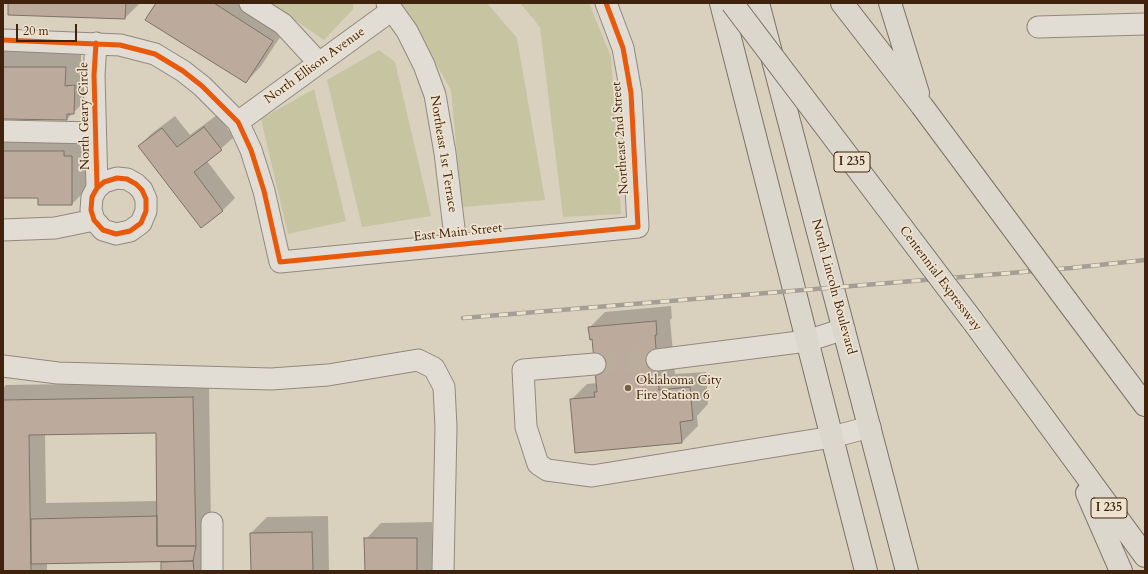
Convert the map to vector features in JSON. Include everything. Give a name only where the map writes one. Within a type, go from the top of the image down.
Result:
[{"type":"main road","points":[[721,3],[866,571]]},
{"type":"main road","name":"Centennial Expressway","points":[[732,3],[972,320],[1072,459],[1145,556]]},
{"type":"main road","name":"North Lincoln Boulevard","points":[[758,3],[907,571]]},
{"type":"main road","points":[[842,3],[922,106],[1145,405]]},
{"type":"main road","points":[[890,3],[922,106]]},
{"type":"main road","points":[[1072,459],[1121,571]]},
{"type":"street","points":[[250,3],[283,24],[319,63]]},
{"type":"street","name":"Northeast 2nd Street","points":[[606,3],[623,48],[631,93],[638,227]]},
{"type":"street","name":"North Ellison Avenue","points":[[238,122],[319,63],[390,6]]},
{"type":"street","name":"Northeast 1st Terrace","points":[[390,6],[407,30],[424,64],[435,95],[445,153],[456,245]]},
{"type":"street","points":[[1038,27],[1145,24]]},
{"type":"street","points":[[3,40],[120,45],[156,54],[183,71],[202,86],[238,122]]},
{"type":"street","name":"North Geary Circle","points":[[96,43],[94,75],[97,188]]},
{"type":"street","name":"East Main Street","points":[[238,122],[251,150],[264,191],[280,262],[638,227]]},
{"type":"street","points":[[3,131],[95,133]]},
{"type":"street","name":"North Geary Circle","points":[[117,178],[127,179],[142,190],[146,199],[146,211],[141,223],[130,232],[116,234],[103,230],[94,220],[91,210],[92,197],[97,188],[104,182],[117,178]]},
{"type":"street","points":[[3,230],[55,228],[94,220]]},
{"type":"street","points":[[657,360],[807,341],[844,329]]},
{"type":"street","points":[[3,366],[58,373],[271,379],[328,375],[418,360],[434,368],[444,387],[446,427],[443,571]]},
{"type":"street","points":[[594,364],[523,370],[526,427],[538,464],[547,470],[592,476],[832,437],[870,427]]},
{"type":"street","points":[[212,523],[212,571]]},
{"type":"shaded area","points":[[270,3],[353,3],[353,9],[324,40]]},
{"type":"shaded area","points":[[399,3],[487,3],[517,38],[545,200],[462,207],[451,90],[409,16]]},
{"type":"shaded area","points":[[520,3],[589,3],[611,57],[621,214],[563,217],[540,27]]},
{"type":"shaded area","points":[[379,50],[395,62],[431,216],[362,227],[327,80]]},
{"type":"shaded area","points":[[314,89],[346,221],[288,234],[261,119]]},
{"type":"building","points":[[8,3],[126,3],[125,19],[8,15]]},
{"type":"building","points":[[156,3],[214,3],[273,41],[246,83],[145,20]]},
{"type":"building","points":[[3,67],[66,67],[65,86],[75,85],[74,114],[67,114],[67,120],[3,119]]},
{"type":"building","points":[[204,127],[222,150],[194,172],[223,211],[201,228],[138,146],[162,128],[177,147]]},
{"type":"building","points":[[3,151],[64,151],[64,156],[72,156],[72,205],[38,205],[38,198],[3,198]]},
{"type":"building","name":"Oklahoma City Fire Station 6","points":[[656,321],[657,335],[655,335],[659,390],[690,387],[693,420],[680,422],[682,443],[575,453],[570,399],[595,397],[594,392],[597,392],[592,339],[590,340],[588,327]]},
{"type":"building","points":[[193,397],[196,546],[157,546],[156,433],[29,435],[31,571],[3,571],[3,400]]},
{"type":"building","points":[[157,516],[157,546],[196,546],[193,561],[31,564],[31,519]]},
{"type":"building","points":[[312,532],[313,571],[251,571],[250,533]]},
{"type":"building","points":[[364,538],[417,538],[417,571],[365,571]]},
{"type":"building","points":[[193,561],[194,571],[161,571],[161,562]]},
{"type":"tunnel","points":[[595,364],[657,360]]},
{"type":"railway","points":[[463,318],[1071,268],[1145,260]]},
{"type":"cycle path","points":[[3,40],[120,45],[155,54],[183,71],[202,86],[238,122],[251,150],[264,191],[280,262],[638,227],[631,93],[623,48],[606,3]]},
{"type":"cycle path","points":[[96,43],[94,75],[97,188],[92,197],[91,210],[94,220],[103,230],[116,234],[130,231],[141,223],[146,211],[146,199],[142,190],[136,184],[127,179],[117,178],[104,182],[97,188]]},
{"type":"place","name":"Oklahoma City Fire Station 6","points":[[628,388]]}]
